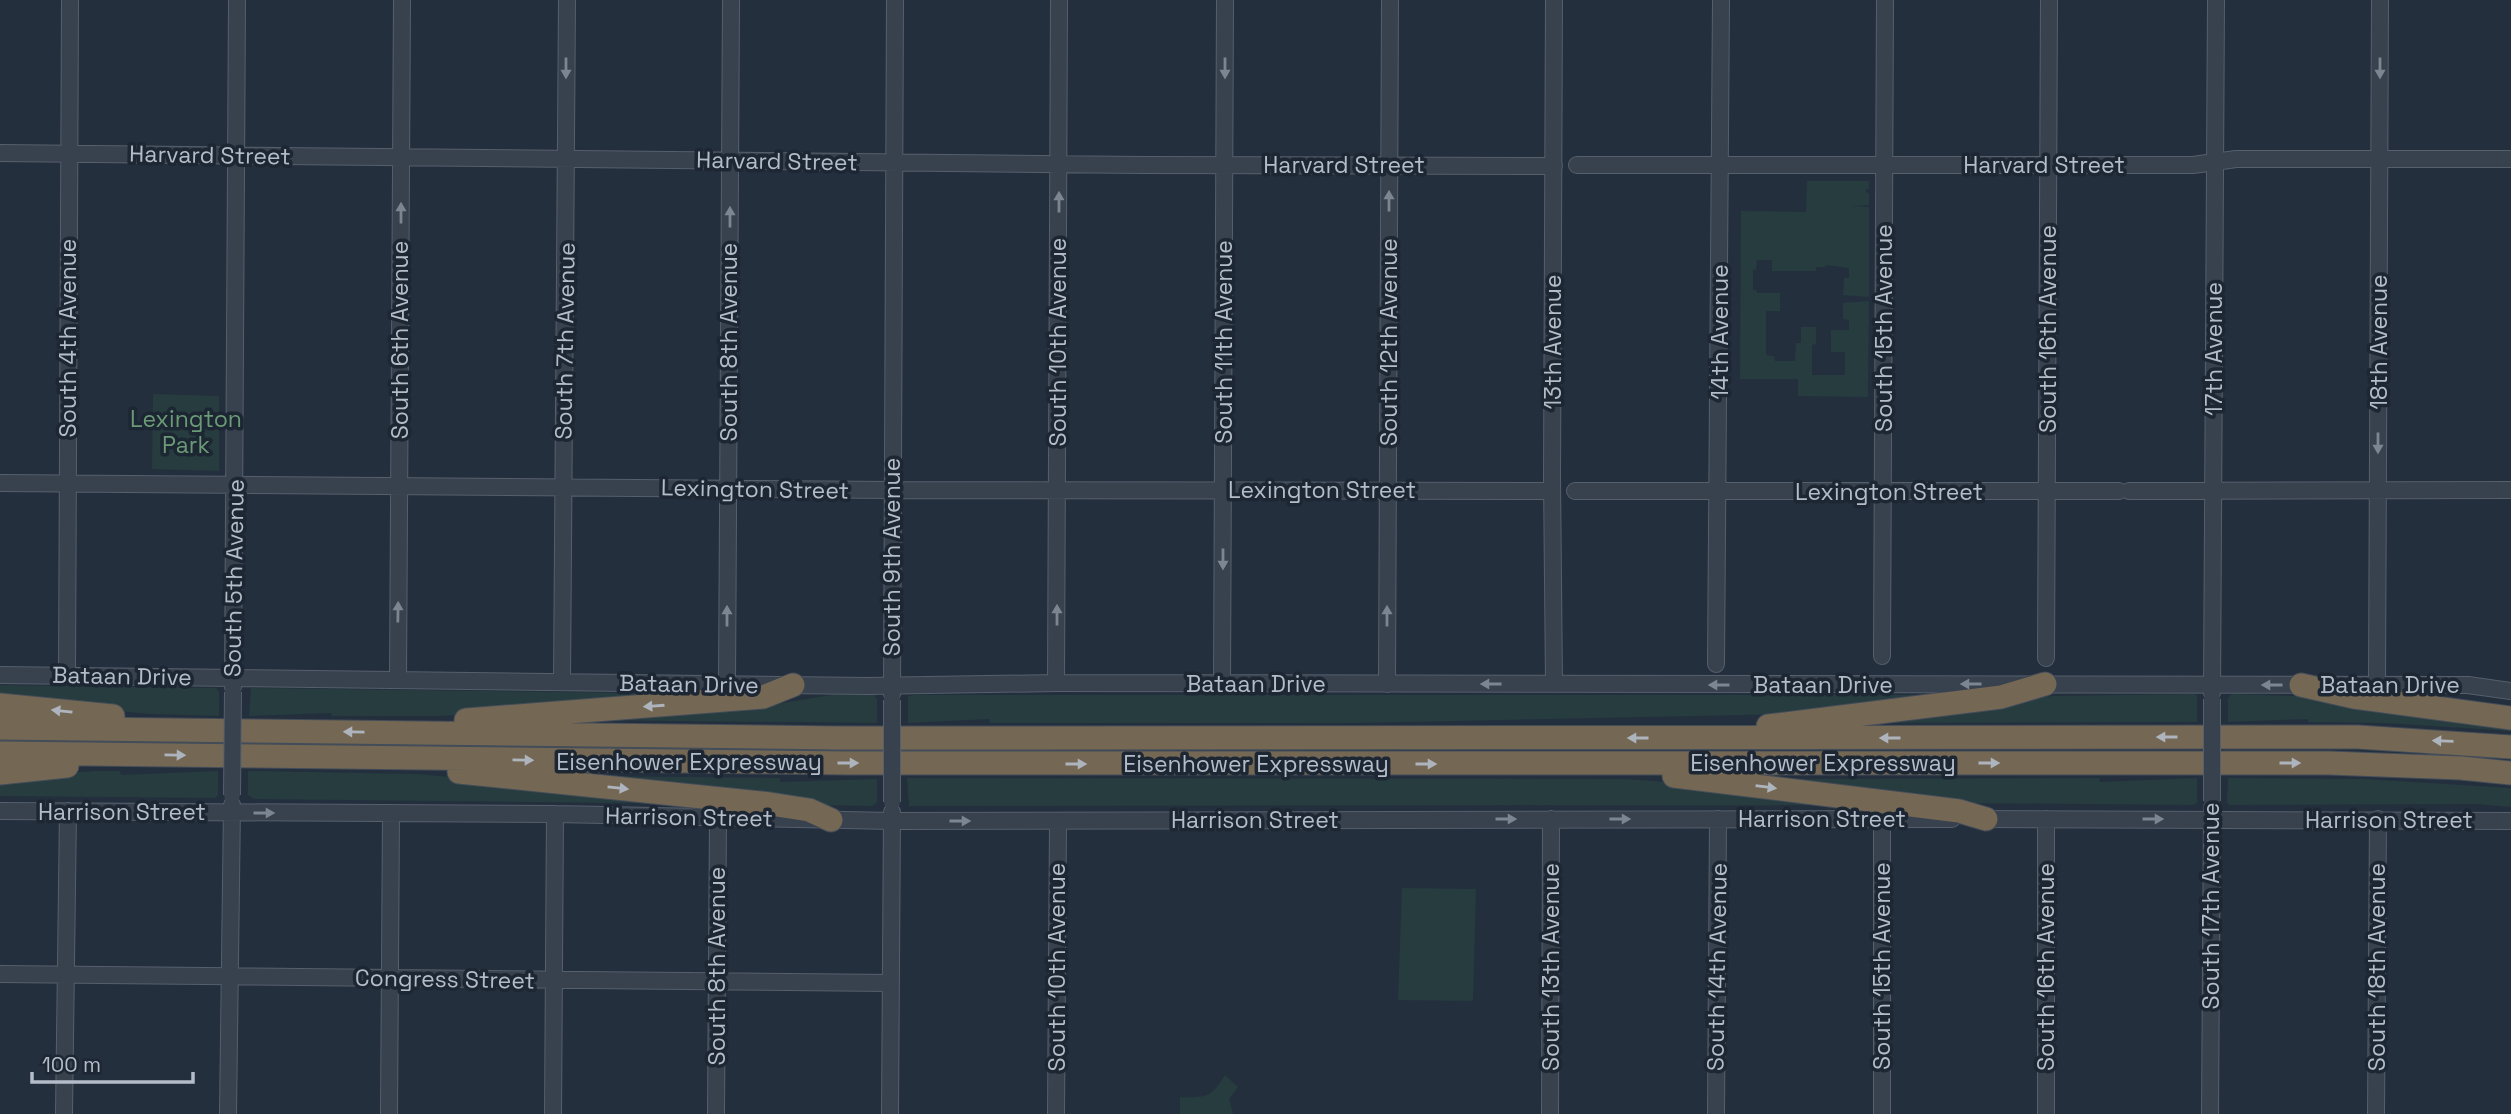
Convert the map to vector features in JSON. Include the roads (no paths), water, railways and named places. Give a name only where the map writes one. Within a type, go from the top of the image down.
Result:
[{"type":"highway","points":[[1733,738],[1772,725],[2001,697],[2045,684]]},
{"type":"highway","points":[[422,733],[461,721],[763,697],[793,685]]},
{"type":"highway","points":[[2301,685],[2354,697],[2511,718]]},
{"type":"highway","points":[[0,705],[120,717],[152,730]]},
{"type":"highway","name":"Eisenhower Expressway","points":[[0,728],[839,738],[2358,737],[2511,747]]},
{"type":"highway","name":"Eisenhower Expressway","points":[[0,753],[846,763],[2329,763],[2461,768],[2511,773]]},
{"type":"highway","points":[[0,773],[70,766],[107,754]]},
{"type":"highway","points":[[406,758],[456,772],[770,804],[809,810],[831,820]]},
{"type":"highway","points":[[1627,763],[1673,775],[1959,811],[1986,820]]},
{"type":"street","name":"South 4th Avenue","points":[[66,676],[70,0]]},
{"type":"street","name":"South 5th Avenue","points":[[228,1114],[237,0]]},
{"type":"street","name":"South 6th Avenue","points":[[398,680],[402,0]]},
{"type":"street","name":"South 7th Avenue","points":[[562,682],[566,0]]},
{"type":"street","name":"South 8th Avenue","points":[[727,684],[731,0]]},
{"type":"street","name":"South 9th Avenue","points":[[890,1114],[895,0]]},
{"type":"street","name":"South 10th Avenue","points":[[1056,683],[1059,0]]},
{"type":"street","name":"South 11th Avenue","points":[[1222,684],[1225,0]]},
{"type":"street","name":"South 12th Avenue","points":[[1387,684],[1390,0]]},
{"type":"street","name":"13th Avenue","points":[[1554,0],[1554,684]]},
{"type":"street","name":"14th Avenue","points":[[1716,664],[1721,0]]},
{"type":"street","name":"South 15th Avenue","points":[[1882,656],[1885,0]]},
{"type":"street","name":"South 16th Avenue","points":[[2046,658],[2049,0]]},
{"type":"street","name":"17th Avenue","points":[[2212,692],[2216,0]]},
{"type":"street","name":"18th Avenue","points":[[2377,684],[2380,0]]},
{"type":"street","name":"Harvard Street","points":[[0,153],[894,163],[1553,166]]},
{"type":"street","name":"Harvard Street","points":[[1577,165],[2049,165],[2216,163],[2236,159],[2511,159]]},
{"type":"street","name":"Lexington Street","points":[[0,483],[892,490],[1552,491]]},
{"type":"street","name":"Lexington Street","points":[[1574,491],[2511,490]]},
{"type":"street","name":"Bataan Drive","points":[[0,675],[233,685],[398,680],[793,685],[892,693],[1056,683],[2045,684],[2212,692],[2301,685],[2377,684],[2468,685],[2511,691]]},
{"type":"street","name":"South 17th Avenue","points":[[2210,1114],[2212,692]]},
{"type":"street","name":"Harrison Street","points":[[0,811],[555,814],[892,821],[2511,821]]},
{"type":"street","points":[[64,1114],[68,811]]},
{"type":"street","points":[[389,1114],[391,813]]},
{"type":"street","points":[[553,1114],[555,814]]},
{"type":"street","name":"South 8th Avenue","points":[[716,1114],[718,818]]},
{"type":"street","name":"South 13th Avenue","points":[[1550,1114],[1551,819]]},
{"type":"street","name":"South 14th Avenue","points":[[1716,1114],[1718,819]]},
{"type":"street","name":"South 15th Avenue","points":[[1882,819],[1882,1114]]},
{"type":"street","name":"South 16th Avenue","points":[[2046,819],[2046,1114]]},
{"type":"street","name":"South 18th Avenue","points":[[2376,1114],[2378,819]]},
{"type":"street","name":"South 10th Avenue","points":[[1056,1114],[1058,821]]},
{"type":"street","name":"Congress Street","points":[[0,974],[891,983]]},
{"type":"park label","name":"Lexington Park","points":[[186,432]]}]
